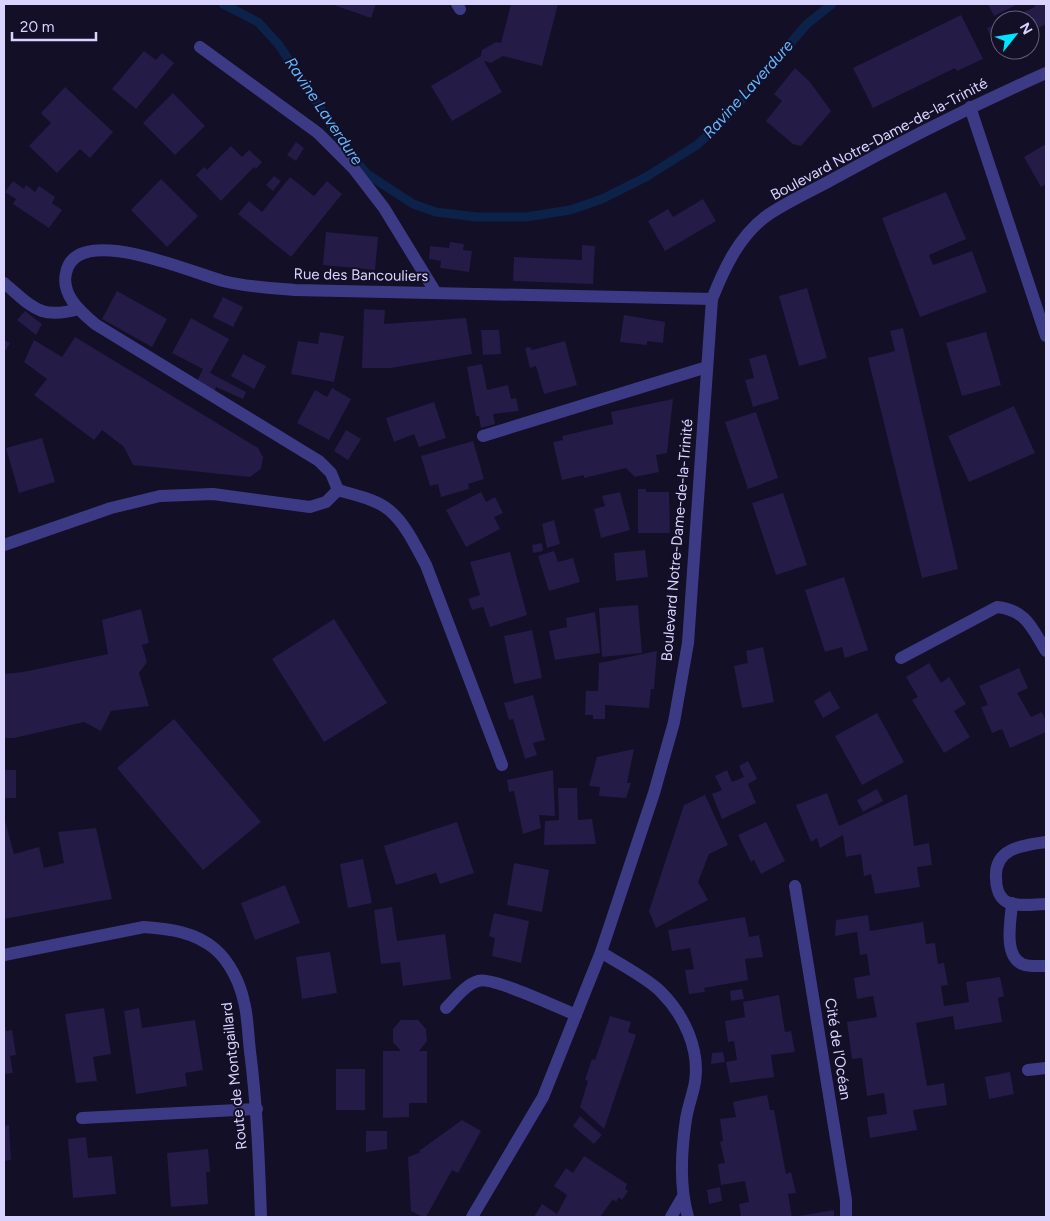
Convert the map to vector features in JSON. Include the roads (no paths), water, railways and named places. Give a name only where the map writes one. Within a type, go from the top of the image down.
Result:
[{"type":"street","points":[[200,47],[318,133],[354,169],[384,208],[436,293]]},
{"type":"street","name":"Boulevard Notre-Dame-de-la-Trinité","points":[[472,1217],[544,1097],[601,952],[654,793],[674,722],[688,644],[712,299],[733,252],[765,217],[877,154],[970,107],[1046,73]]},
{"type":"street","points":[[970,107],[1046,336]]},
{"type":"street","name":"Rue des Bancouliers","points":[[338,490],[331,472],[319,461],[95,324],[79,309],[68,294],[65,278],[67,265],[86,253],[111,249],[130,252],[224,281],[258,287],[712,299]]},
{"type":"street","points":[[4,282],[35,308],[46,313],[59,315],[79,309]]},
{"type":"street","points":[[483,436],[707,367]]},
{"type":"street","points":[[4,545],[111,508],[160,496],[213,494],[310,507],[326,502],[338,490],[363,498],[389,510],[412,538],[426,565],[502,766]]},
{"type":"street","points":[[901,658],[997,607],[1012,609],[1028,620],[1046,651]]},
{"type":"street","points":[[1046,842],[1021,846],[1008,851],[999,860],[996,871],[1000,894],[1004,900],[1012,903],[1046,904]]},
{"type":"street","name":"Cité de l'Océan","points":[[795,886],[844,1191],[846,1217]]},
{"type":"street","points":[[1012,903],[1010,948],[1015,958],[1024,964],[1046,966]]},
{"type":"street","name":"Route de Montgaillard","points":[[4,955],[144,927],[166,928],[202,940],[217,950],[234,973],[244,1002],[257,1109],[261,1217]]},
{"type":"street","points":[[601,952],[660,991],[677,1012],[690,1035],[695,1059],[695,1080],[685,1126],[682,1158],[682,1198],[688,1217]]},
{"type":"street","points":[[446,1008],[467,987],[479,980],[494,982],[576,1015]]},
{"type":"street","points":[[1028,1070],[1046,1068]]},
{"type":"street","points":[[82,1118],[257,1109]]},
{"type":"street","points":[[671,1217],[682,1198]]},
{"type":"waterway","name":"Ravine Laverdure","points":[[223,4],[258,22],[279,45],[350,154],[367,174],[413,204],[436,212],[476,217],[526,217],[570,210],[602,199],[646,177],[697,145],[724,120],[807,24],[832,4]]}]
